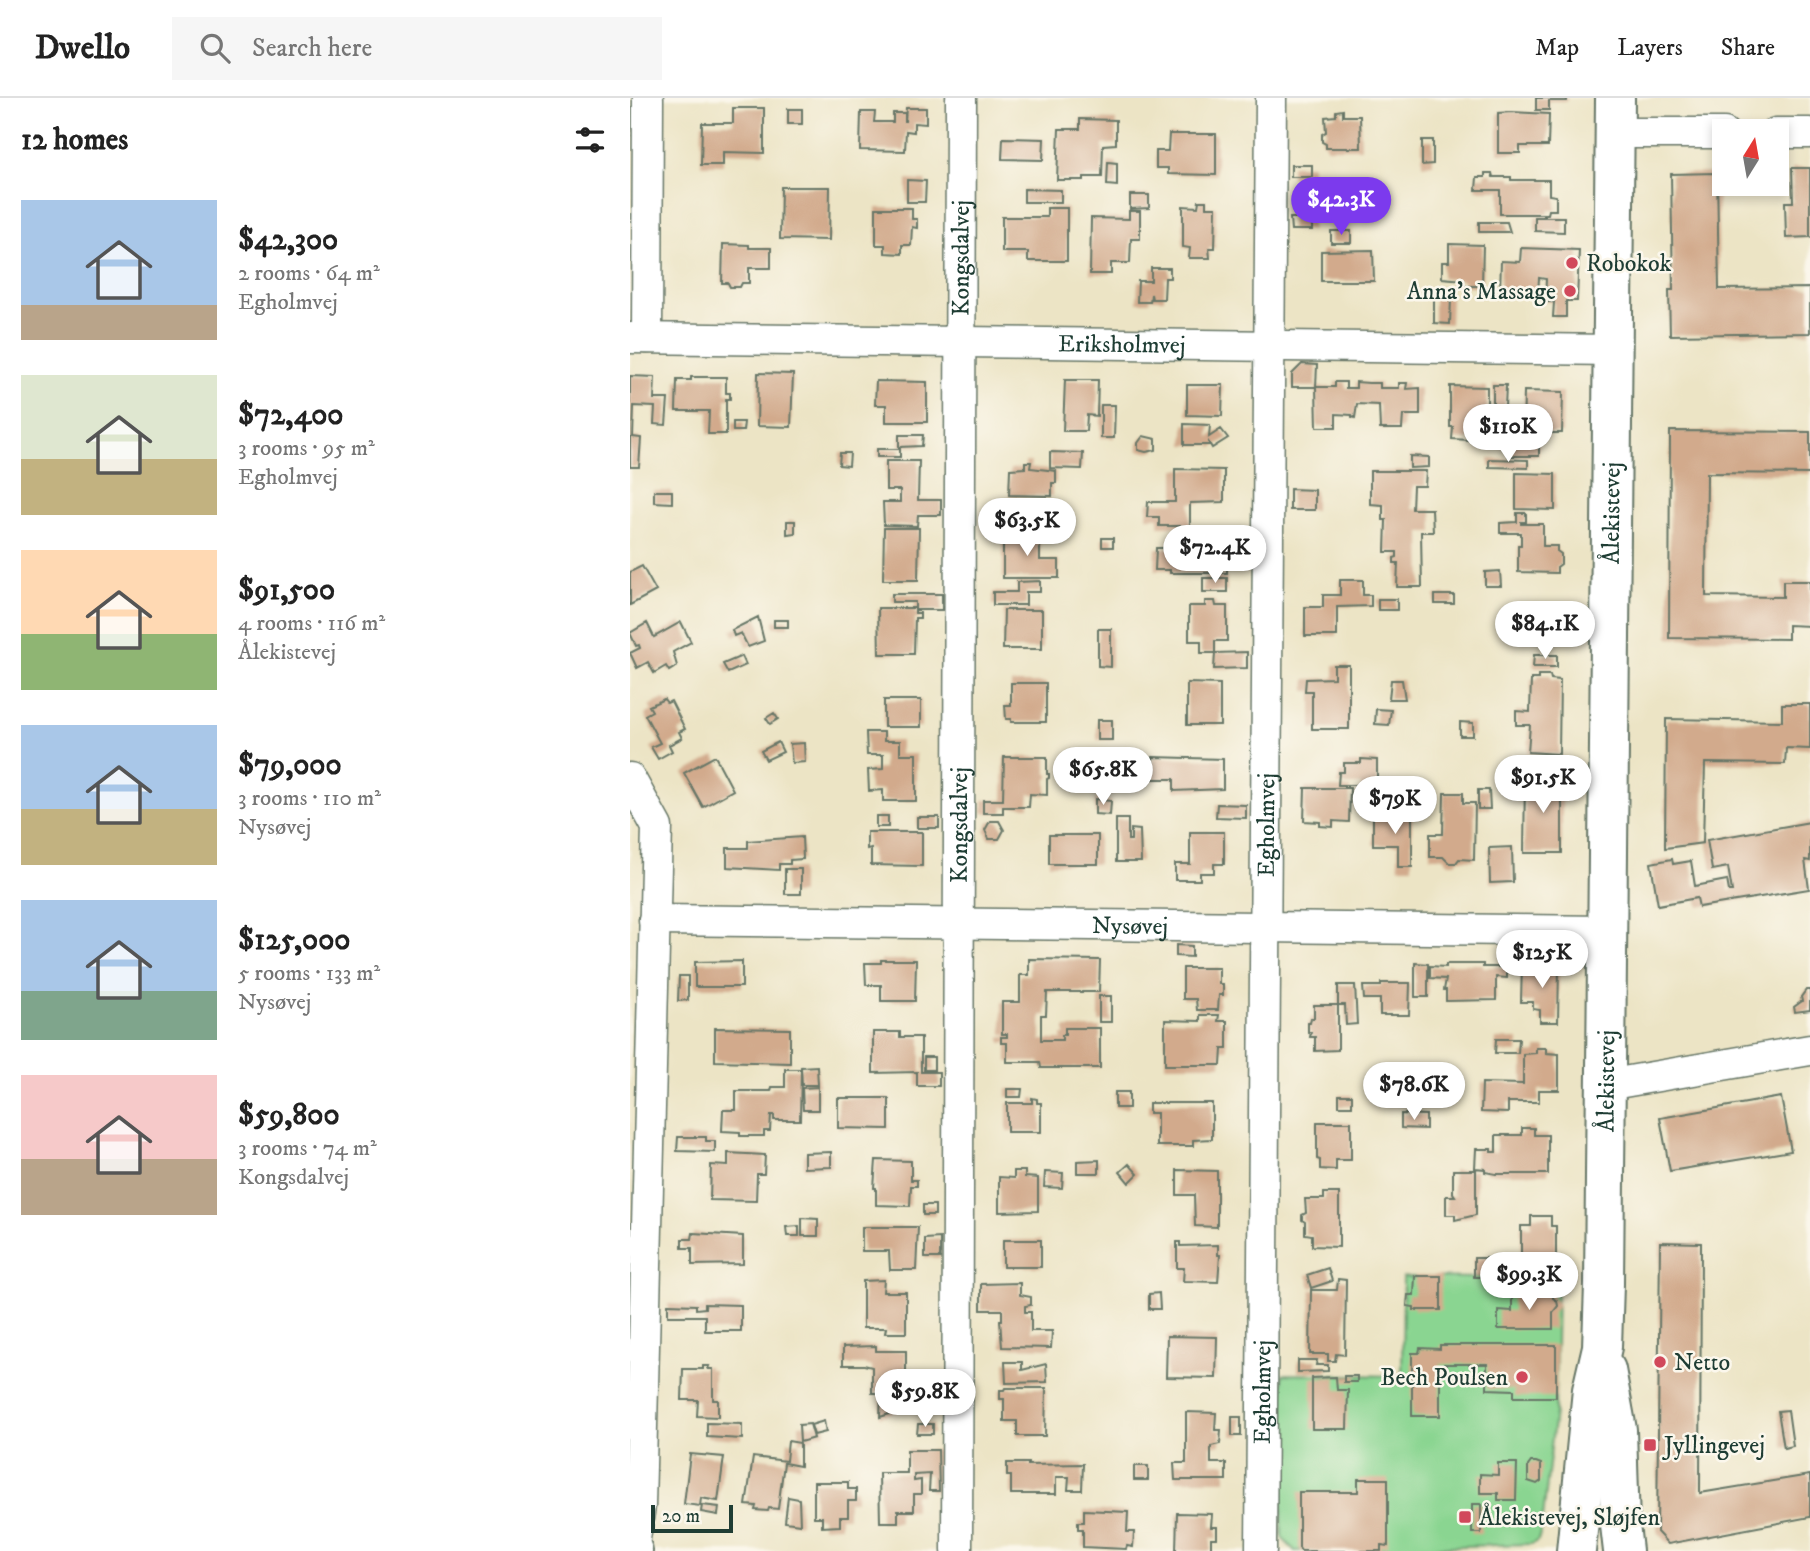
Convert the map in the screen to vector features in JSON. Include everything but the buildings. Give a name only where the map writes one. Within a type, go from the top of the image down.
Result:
[{"type":"street","points":[[639,338],[648,98]]},
{"type":"street","name":"Kongsdalvej","points":[[957,1551],[961,98]]},
{"type":"street","name":"Egholmvej","points":[[1261,1551],[1271,98]]},
{"type":"street","points":[[1615,116],[1712,131]]},
{"type":"street","name":"Ålekistevej","points":[[1615,116],[1602,1347],[1617,1430],[1623,1551]]},
{"type":"street","points":[[1789,133],[1810,133]]},
{"type":"street","name":"Eriksholmvej","points":[[639,338],[1613,350]]},
{"type":"street","points":[[630,778],[657,827],[637,1314],[639,1506],[632,1551]]},
{"type":"street","name":"Nysøvej","points":[[654,920],[1607,931]]},
{"type":"street","points":[[1606,1085],[1810,1050]]},
{"type":"street","name":"Ålekistevej","points":[[1576,1551],[1592,1390],[1602,1347]]},
{"type":"green space","points":[[1403,1277],[1557,1279],[1555,1412],[1542,1527],[1538,1540],[1532,1544],[1295,1551],[1282,1538],[1283,1374],[1402,1376]]},
{"type":"place","name":"Robokok","points":[[1572,263]]},
{"type":"place","name":"Anna's Massage","points":[[1570,291]]},
{"type":"place","name":"Netto","points":[[1660,1362]]},
{"type":"place","name":"Bech Poulsen","points":[[1522,1377]]},
{"type":"place","name":"Jyllingevej","points":[[1650,1445]]},
{"type":"place","name":"Ålekistevej, Sløjfen","points":[[1465,1517]]}]
